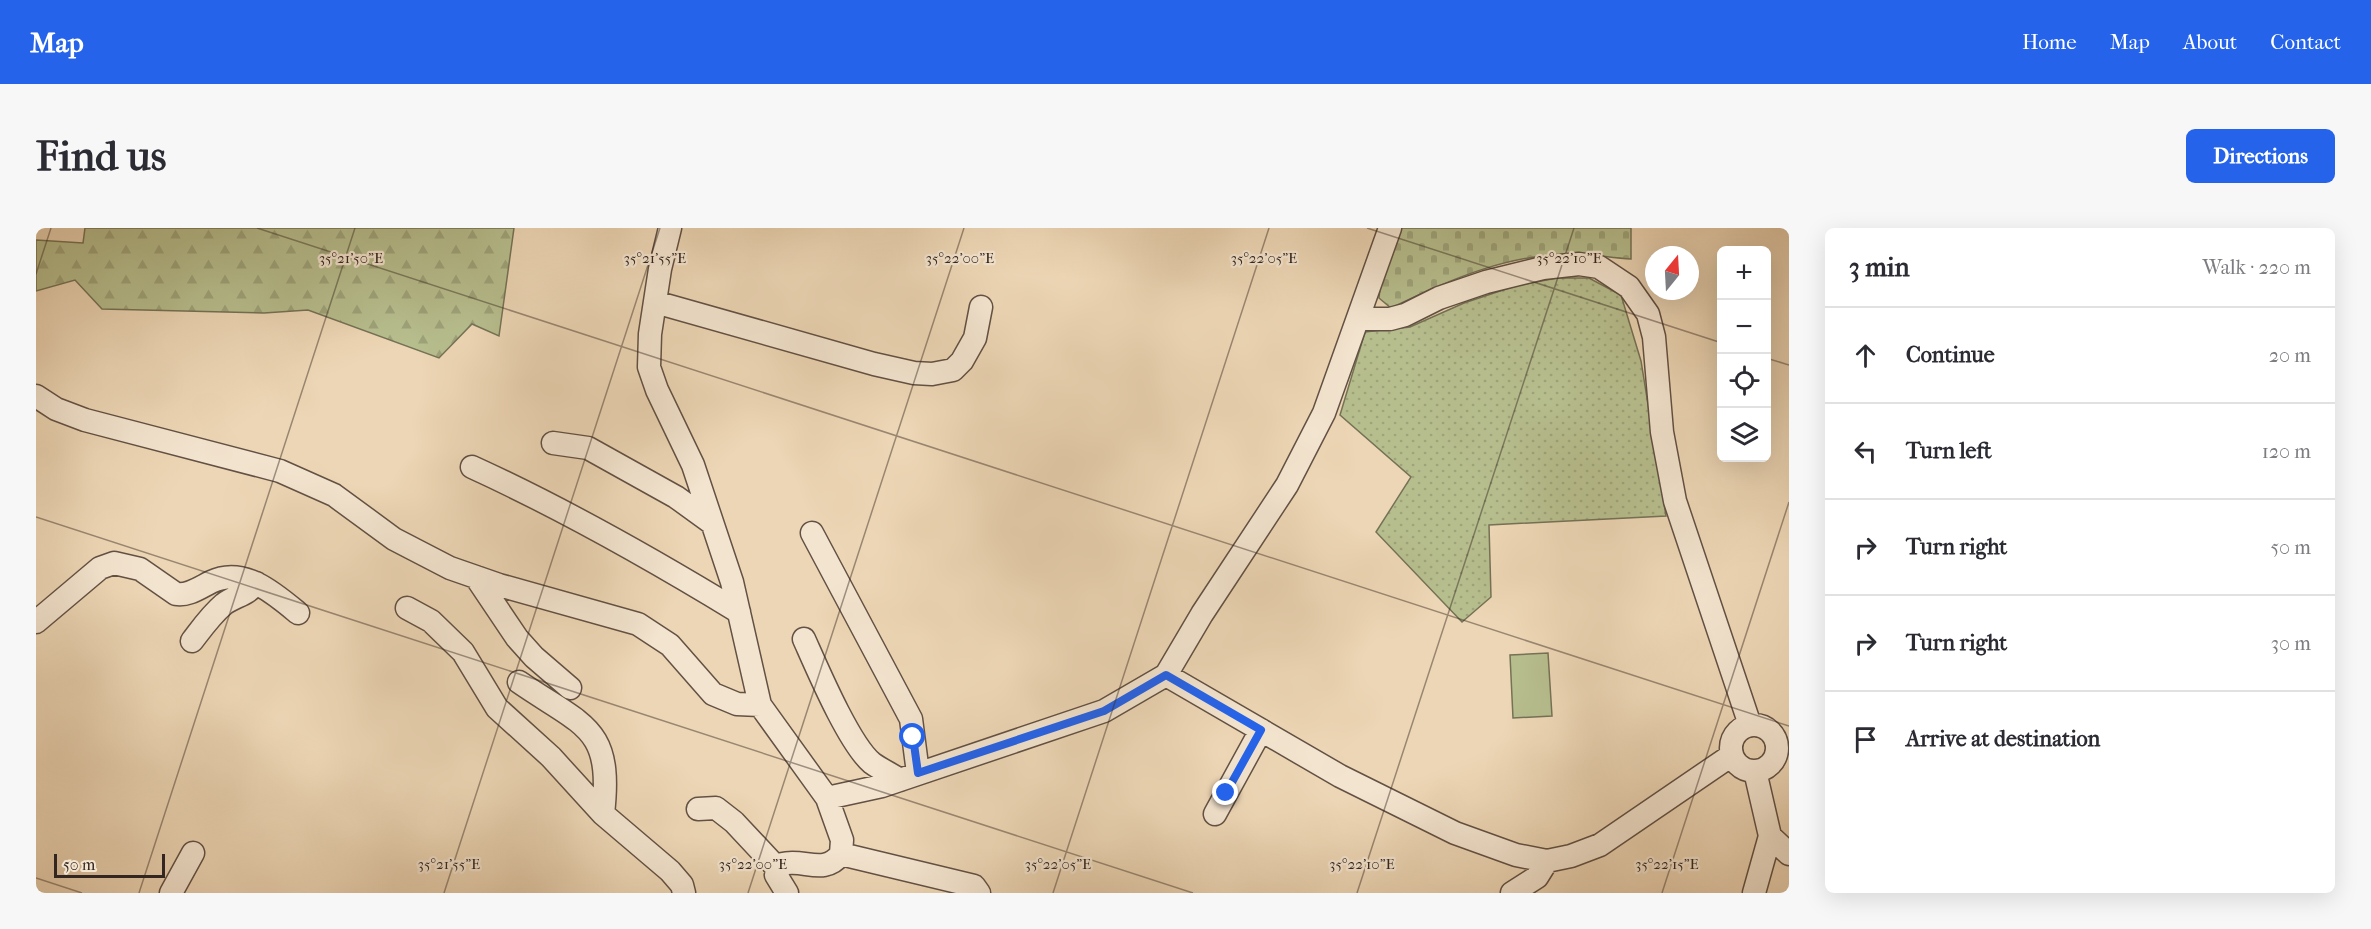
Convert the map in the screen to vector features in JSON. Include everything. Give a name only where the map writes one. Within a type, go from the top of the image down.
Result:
[{"type":"street","points":[[670,228],[655,303],[649,367],[657,390],[693,465],[732,582],[760,705],[826,798],[842,840],[841,854],[829,866],[818,867],[792,861],[782,864],[776,876],[787,893]]},
{"type":"street","points":[[826,798],[909,777],[1104,711],[1166,675],[1202,614],[1287,485],[1324,413],[1390,228]]},
{"type":"street","points":[[1358,319],[1390,319],[1405,315],[1439,298],[1476,285],[1543,267],[1579,264],[1599,267],[1629,287],[1648,314],[1654,337],[1662,432],[1675,501],[1750,725]]},
{"type":"street","points":[[655,303],[874,364],[914,373],[932,374],[953,370],[962,361],[975,338],[981,307]]},
{"type":"street","points":[[36,396],[56,408],[85,420],[280,471],[306,480],[334,495],[419,554],[476,577],[638,624],[670,645],[713,694],[737,704],[760,705]]},
{"type":"street","points":[[553,442],[588,448],[676,497],[712,523]]},
{"type":"street","points":[[472,467],[530,494],[641,552],[739,612]]},
{"type":"street","points":[[812,533],[911,719],[909,777]]},
{"type":"street","points":[[36,622],[100,568],[114,563],[140,570],[176,594],[190,593],[220,578],[231,576],[256,583],[275,594],[298,613]]},
{"type":"street","points":[[476,577],[518,639],[534,657],[570,688]]},
{"type":"street","points":[[192,641],[213,614],[226,602],[247,592],[256,583]]},
{"type":"street","points":[[407,608],[431,621],[463,652],[497,708],[551,757],[603,814],[670,871],[682,885],[684,893]]},
{"type":"street","points":[[804,639],[861,751],[871,762],[909,777]]},
{"type":"street","points":[[1166,675],[1340,777],[1455,833],[1516,855],[1547,861],[1571,856],[1600,845],[1732,755]]},
{"type":"street","points":[[519,682],[595,736],[605,761],[607,782],[603,814]]},
{"type":"street","points":[[1750,725],[1766,728],[1783,737],[1774,761],[1769,766],[1755,771],[1741,767],[1732,755],[1733,739],[1743,728],[1750,725]]},
{"type":"street","points":[[1215,814],[1261,730]]},
{"type":"street","points":[[1754,893],[1770,836],[1755,771]]},
{"type":"street","points":[[698,809],[716,808],[734,822],[778,868]]},
{"type":"street","points":[[1770,836],[1789,854]]},
{"type":"street","points":[[171,893],[193,853]]},
{"type":"street","points":[[841,854],[974,886],[979,893]]},
{"type":"street","points":[[1512,893],[1537,877],[1547,861]]},
{"type":"green space","points":[[85,228],[514,228],[499,336],[472,324],[439,358],[308,310],[264,313],[102,309],[75,280],[36,291],[36,240],[83,243]]},
{"type":"green space","points":[[1400,228],[1631,228],[1631,259],[1580,254],[1530,258],[1482,269],[1391,308],[1379,298],[1381,280]]},
{"type":"green space","points":[[1557,278],[1589,278],[1621,295],[1641,361],[1666,516],[1489,525],[1491,597],[1462,622],[1376,532],[1411,477],[1340,415],[1365,332],[1410,327],[1464,303],[1515,286]]},
{"type":"green space","points":[[1548,653],[1552,716],[1513,718],[1510,655]]},
{"type":"route","points":[[913,737],[918,773],[1104,711],[1166,675],[1261,730],[1226,793]]}]
